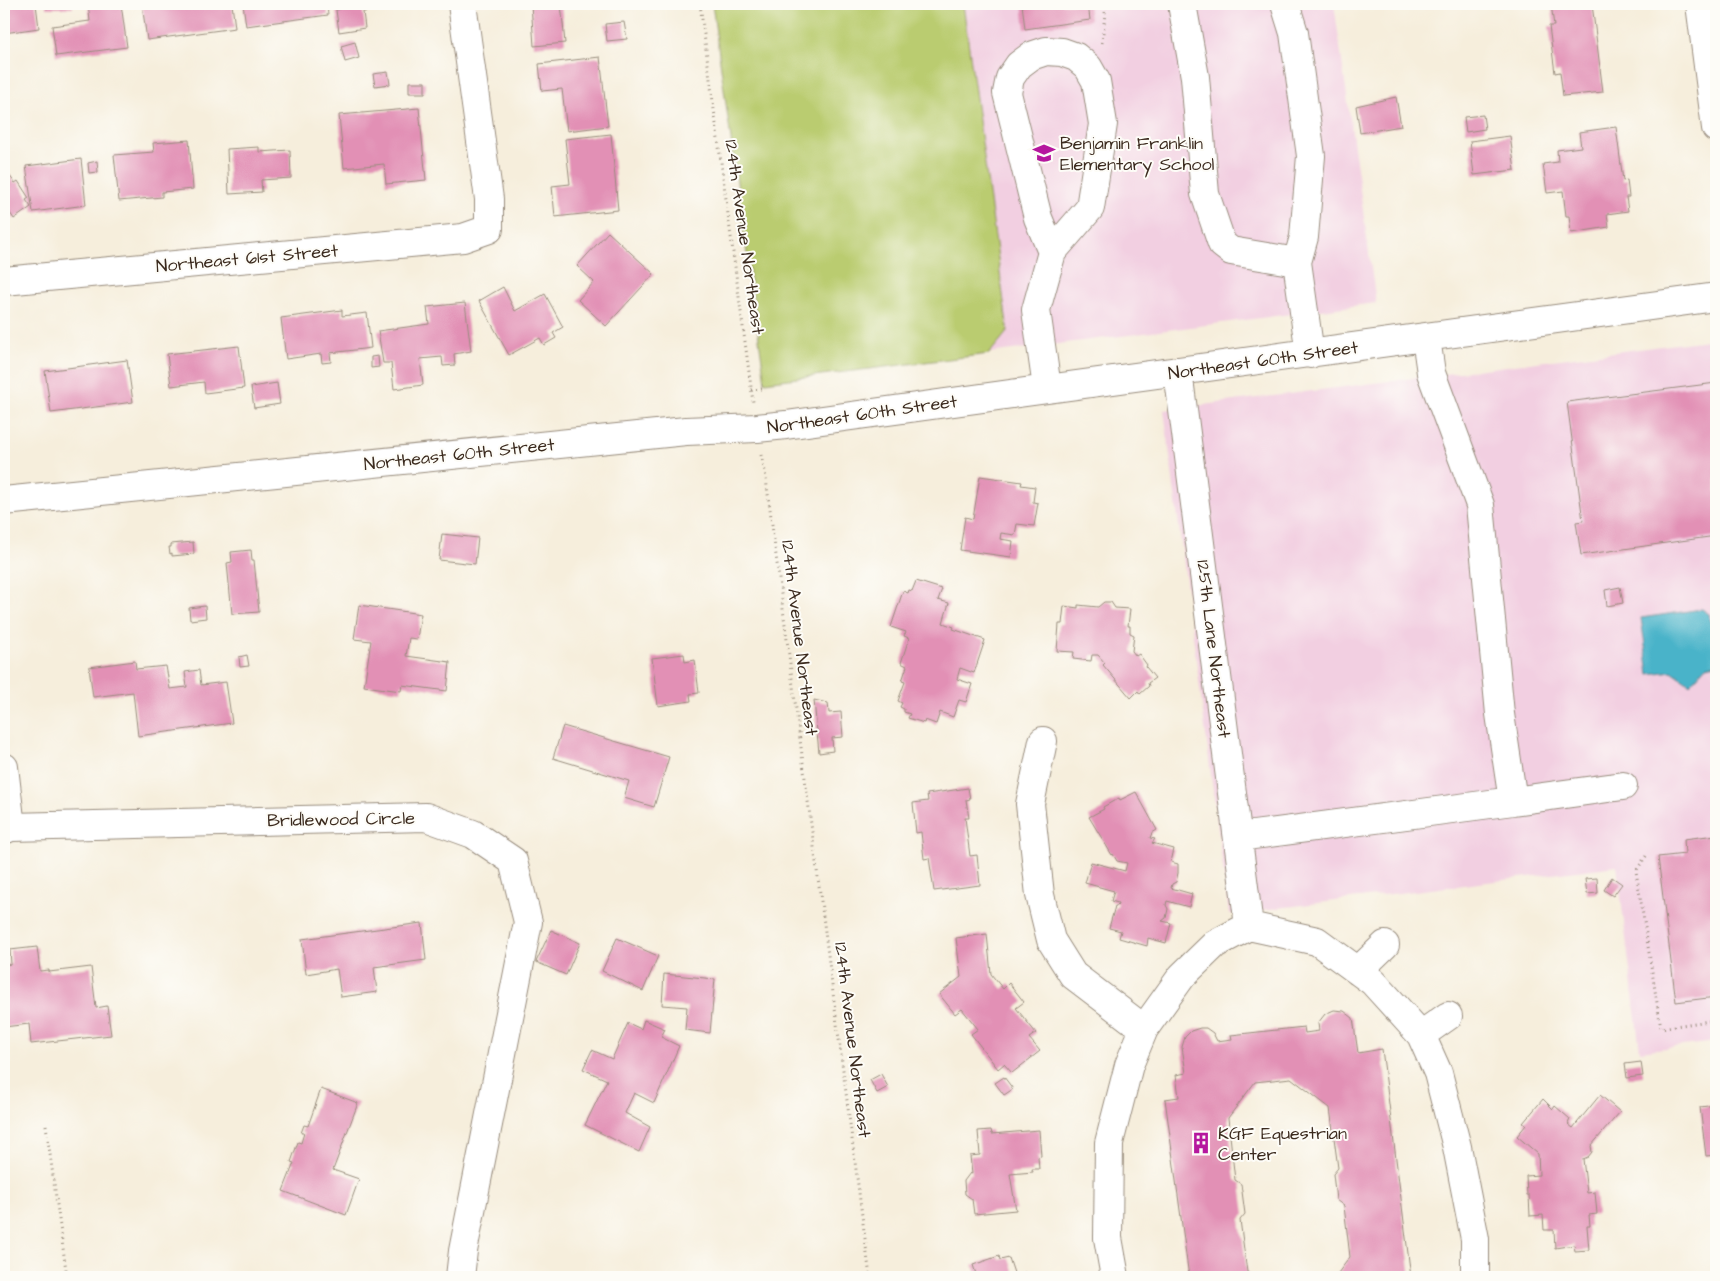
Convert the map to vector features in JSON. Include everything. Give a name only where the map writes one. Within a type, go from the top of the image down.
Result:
[{"type":"street","name":"Northeast 61st Street","points":[[4,281],[463,238],[488,229],[489,199],[462,4]]},
{"type":"street","points":[[1182,4],[1195,77],[1205,194],[1222,244],[1231,251],[1297,262]]},
{"type":"street","points":[[1285,4],[1294,34],[1311,156],[1304,237],[1297,262],[1310,354]]},
{"type":"street","points":[[1700,4],[1716,128]]},
{"type":"street","points":[[1047,388],[1036,310],[1052,252],[1090,208],[1103,124],[1096,81],[1088,67],[1076,57],[1062,52],[1046,52],[1031,56],[1019,65],[1010,78],[1007,93],[1038,218],[1052,252]]},
{"type":"street","name":"Northeast 60th Street","points":[[4,501],[686,431],[757,428],[1310,354],[1716,297]]},
{"type":"street","points":[[1426,338],[1432,373],[1480,505],[1500,714],[1513,801]]},
{"type":"street","name":"125th Lane Northeast","points":[[1178,371],[1249,926]]},
{"type":"street","points":[[1043,741],[1030,804],[1040,895],[1051,940],[1073,975],[1144,1029]]},
{"type":"street","points":[[4,767],[8,829]]},
{"type":"street","points":[[1238,837],[1623,786]]},
{"type":"street","name":"Bridlewood Circle","points":[[8,829],[426,817],[473,834],[513,861],[528,922],[463,1251],[460,1277]]},
{"type":"street","points":[[1115,1277],[1108,1238],[1109,1143],[1129,1065],[1144,1029],[1182,976],[1215,944],[1249,926],[1317,941],[1373,982],[1421,1035],[1438,1072],[1457,1148],[1475,1239],[1475,1277]]},
{"type":"street","points":[[1358,971],[1384,945]]},
{"type":"street","points":[[1421,1035],[1448,1016]]},
{"type":"path","name":"124th Avenue Northeast","points":[[700,4],[757,428],[765,471],[870,1277]]},
{"type":"path","points":[[1102,51],[1106,4]]},
{"type":"path","points":[[752,390],[762,389]]},
{"type":"path","points":[[1646,856],[1636,871],[1661,1028],[1716,1020]]},
{"type":"path","points":[[46,1125],[67,1277]]},
{"type":"shaded area","name":"Benjamin Franklin Elementary School","points":[[712,4],[1334,4],[1376,303],[765,382]]},
{"type":"shaded area","points":[[1716,339],[1716,1042],[1640,1051],[1617,866],[1229,914],[1164,410]]},
{"type":"green space","points":[[712,4],[963,4],[1008,331],[989,354],[765,382]]},
{"type":"water","points":[[1702,609],[1709,614],[1711,625],[1716,624],[1716,664],[1707,666],[1690,684],[1672,671],[1649,674],[1641,618]]},
{"type":"building","points":[[4,4],[36,4],[39,28],[4,33]]},
{"type":"building","points":[[46,4],[72,4],[73,8],[46,8]]},
{"type":"building","points":[[88,4],[121,4],[127,47],[56,56],[52,26],[90,21]]},
{"type":"building","points":[[142,4],[232,4],[235,28],[147,40]]},
{"type":"building","points":[[243,4],[327,4],[328,15],[246,26]]},
{"type":"building","points":[[339,4],[406,4],[406,6],[363,12],[365,28],[339,32],[336,10],[340,9]]},
{"type":"building","points":[[531,4],[561,4],[565,43],[534,46]]},
{"type":"building","points":[[1022,4],[1088,4],[1090,20],[1025,29]]},
{"type":"building","points":[[1551,4],[1592,4],[1603,92],[1563,96],[1560,72],[1555,73],[1549,26],[1554,26]]},
{"type":"building","points":[[624,22],[627,39],[607,41],[605,24]]},
{"type":"building","points":[[355,42],[359,58],[345,62],[341,46]]},
{"type":"building","points":[[600,57],[608,126],[567,131],[562,89],[542,91],[539,64]]},
{"type":"building","points":[[388,72],[390,84],[375,86],[373,74]]},
{"type":"building","points":[[409,82],[425,82],[425,93],[409,93]]},
{"type":"building","points":[[1396,97],[1401,126],[1360,133],[1356,106]]},
{"type":"building","points":[[419,108],[426,180],[386,184],[384,164],[344,168],[339,115]]},
{"type":"building","points":[[1483,115],[1485,129],[1466,132],[1464,117]]},
{"type":"building","points":[[1616,127],[1623,181],[1627,180],[1629,197],[1626,197],[1628,211],[1607,214],[1609,227],[1571,233],[1569,216],[1566,216],[1563,191],[1547,193],[1543,164],[1558,162],[1557,150],[1581,147],[1579,132]]},
{"type":"building","points":[[611,134],[618,210],[555,217],[552,186],[570,184],[565,139]]},
{"type":"building","points":[[1510,136],[1515,170],[1474,175],[1470,141]]},
{"type":"building","points":[[189,140],[193,189],[162,192],[162,197],[119,201],[114,155],[154,152],[153,143]]},
{"type":"building","points":[[259,147],[259,152],[290,150],[291,178],[261,180],[262,192],[229,194],[227,149]]},
{"type":"building","points":[[81,159],[86,205],[33,212],[26,166]]},
{"type":"building","points":[[97,161],[98,172],[89,173],[88,163]]},
{"type":"building","points":[[6,171],[15,183],[18,181],[29,198],[26,200],[31,207],[14,219],[4,204],[4,172]]},
{"type":"building","points":[[608,232],[654,274],[606,326],[578,300],[594,282],[577,266]]},
{"type":"building","points":[[503,287],[515,311],[545,294],[563,327],[553,333],[556,338],[544,345],[540,338],[509,355],[479,301]]},
{"type":"building","points":[[465,303],[471,351],[454,354],[455,365],[443,366],[442,357],[420,359],[423,385],[394,389],[391,363],[383,363],[378,331],[429,324],[427,307]]},
{"type":"building","points":[[342,310],[342,316],[367,313],[371,348],[330,353],[331,362],[322,363],[321,354],[286,359],[281,318]]},
{"type":"building","points":[[239,346],[244,388],[205,393],[204,382],[171,386],[167,354]]},
{"type":"building","points":[[378,356],[379,367],[371,368],[371,357]]},
{"type":"building","points":[[127,360],[133,402],[51,413],[45,371]]},
{"type":"building","points":[[277,383],[280,404],[254,408],[251,387]]},
{"type":"building","points":[[1716,383],[1716,536],[1581,555],[1576,522],[1583,521],[1567,402]]},
{"type":"building","points":[[980,476],[1022,482],[1021,485],[1035,487],[1033,502],[1038,503],[1034,526],[1017,524],[1015,535],[1001,533],[1000,539],[1013,541],[1011,557],[960,550],[965,517],[973,519]]},
{"type":"building","points":[[442,534],[478,538],[475,564],[439,560]]},
{"type":"building","points":[[193,542],[194,554],[172,556],[172,553],[170,554],[169,547],[171,547],[171,544]]},
{"type":"building","points":[[251,550],[252,560],[254,560],[259,612],[232,614],[227,563],[232,562],[231,552]]},
{"type":"building","points":[[916,581],[942,589],[938,600],[949,603],[943,623],[954,627],[953,629],[985,640],[974,673],[960,668],[957,679],[972,684],[966,702],[959,700],[953,717],[940,712],[936,724],[925,720],[924,723],[908,718],[910,714],[904,712],[904,709],[900,707],[902,703],[898,701],[905,682],[902,681],[907,666],[901,663],[909,638],[904,636],[906,632],[891,627],[903,591],[908,593],[909,590],[912,591]]},
{"type":"building","points":[[1620,587],[1623,603],[1607,606],[1605,590]]},
{"type":"building","points":[[1104,602],[1111,602],[1115,608],[1130,609],[1128,626],[1130,626],[1130,633],[1134,635],[1132,651],[1136,656],[1139,654],[1155,678],[1148,683],[1149,686],[1140,694],[1138,691],[1131,698],[1103,665],[1105,663],[1098,655],[1092,655],[1091,661],[1073,659],[1074,652],[1057,651],[1059,624],[1062,624],[1064,606],[1078,608],[1078,605],[1098,607]]},
{"type":"building","points":[[359,605],[421,614],[417,639],[409,638],[406,656],[450,662],[447,691],[402,685],[401,691],[364,686],[371,641],[354,639]]},
{"type":"building","points":[[205,606],[206,618],[190,620],[189,608]]},
{"type":"building","points":[[684,654],[685,662],[695,660],[699,693],[690,694],[691,701],[658,706],[652,658]]},
{"type":"building","points":[[247,655],[249,666],[240,667],[239,657]]},
{"type":"building","points":[[135,661],[136,669],[166,666],[170,689],[187,687],[185,672],[199,670],[201,685],[226,682],[232,723],[138,736],[133,692],[93,697],[89,667]]},
{"type":"building","points":[[814,700],[828,703],[829,713],[841,712],[843,737],[832,738],[833,751],[819,753]]},
{"type":"building","points":[[563,726],[669,757],[654,807],[624,798],[629,781],[553,758]]},
{"type":"building","points":[[968,788],[970,799],[966,800],[969,818],[965,818],[970,856],[977,855],[980,885],[934,891],[929,858],[924,859],[921,832],[916,833],[913,803],[928,801],[927,794]]},
{"type":"building","points":[[1136,792],[1157,830],[1152,833],[1150,838],[1155,839],[1152,843],[1174,849],[1171,862],[1178,864],[1178,873],[1176,882],[1172,884],[1171,888],[1192,894],[1189,907],[1167,901],[1166,918],[1162,921],[1171,923],[1166,943],[1148,938],[1147,946],[1119,938],[1121,931],[1109,928],[1115,906],[1118,903],[1111,901],[1114,891],[1085,883],[1091,862],[1125,871],[1127,863],[1117,861],[1112,855],[1089,817],[1119,798],[1120,800]]},
{"type":"building","points":[[1716,835],[1716,997],[1676,1002],[1658,857],[1685,854],[1684,839]]},
{"type":"building","points":[[1612,877],[1622,884],[1613,896],[1604,890]]},
{"type":"building","points":[[1597,878],[1598,893],[1587,894],[1585,879]]},
{"type":"building","points":[[422,923],[426,960],[374,967],[377,992],[341,997],[337,969],[306,974],[302,939]]},
{"type":"building","points":[[551,930],[580,943],[566,975],[536,962]]},
{"type":"building","points":[[987,934],[991,974],[1003,989],[1009,983],[1024,1002],[1016,1008],[1036,1033],[1029,1038],[1040,1051],[1012,1073],[1004,1064],[998,1069],[971,1034],[978,1029],[962,1009],[955,1014],[939,994],[961,977],[956,938]]},
{"type":"building","points":[[617,938],[658,956],[643,991],[602,971]]},
{"type":"building","points":[[37,947],[40,971],[49,970],[49,972],[91,967],[96,1008],[107,1006],[111,1035],[31,1044],[29,1024],[4,1027],[4,965],[11,964],[10,950]]},
{"type":"building","points":[[664,974],[715,979],[710,1033],[685,1030],[687,1007],[662,1005]]},
{"type":"building","name":"KGF Equestrian Center","points":[[1334,1010],[1344,1011],[1353,1018],[1358,1053],[1382,1049],[1411,1277],[1335,1277],[1350,1257],[1344,1206],[1336,1200],[1333,1174],[1338,1168],[1330,1108],[1291,1078],[1255,1082],[1228,1118],[1235,1180],[1241,1184],[1245,1214],[1240,1220],[1247,1272],[1254,1277],[1189,1277],[1165,1099],[1179,1097],[1176,1075],[1186,1073],[1182,1047],[1185,1037],[1191,1031],[1200,1028],[1206,1028],[1213,1033],[1217,1041],[1232,1039],[1231,1035],[1304,1027],[1305,1033],[1319,1031],[1318,1023],[1325,1014]]},
{"type":"building","points":[[644,1020],[665,1029],[661,1037],[679,1046],[654,1103],[634,1093],[625,1113],[650,1127],[639,1152],[585,1125],[607,1080],[583,1069],[592,1050],[612,1059],[628,1023],[641,1029]]},
{"type":"building","points":[[1641,1062],[1643,1076],[1627,1078],[1625,1064]]},
{"type":"building","points":[[881,1074],[888,1087],[877,1093],[870,1080]]},
{"type":"building","points":[[1004,1077],[1013,1089],[1004,1095],[995,1083]]},
{"type":"building","points":[[321,1089],[358,1103],[333,1170],[359,1179],[346,1215],[283,1191],[294,1163],[291,1162],[298,1142],[301,1143],[304,1133],[301,1133],[304,1125],[308,1126]]},
{"type":"building","points":[[1600,1095],[1620,1112],[1591,1146],[1592,1152],[1583,1159],[1587,1193],[1595,1192],[1597,1214],[1589,1215],[1590,1226],[1587,1226],[1589,1250],[1575,1251],[1574,1245],[1555,1248],[1554,1230],[1544,1230],[1543,1215],[1530,1216],[1526,1176],[1539,1175],[1538,1154],[1517,1136],[1526,1125],[1523,1123],[1543,1099],[1553,1109],[1555,1106],[1570,1119],[1568,1124],[1573,1128]]},
{"type":"building","points":[[1716,1105],[1716,1155],[1706,1156],[1700,1107]]},
{"type":"building","points":[[991,1130],[992,1134],[1039,1130],[1041,1156],[1038,1157],[1039,1169],[1032,1169],[1033,1172],[1010,1174],[1016,1210],[974,1214],[972,1199],[965,1194],[964,1181],[970,1173],[972,1174],[970,1156],[980,1155],[978,1131]]},
{"type":"building","points":[[999,1256],[1000,1260],[1009,1258],[1015,1276],[1025,1272],[1027,1277],[977,1277],[973,1265]]},
{"type":"place","name":"Benjamin Franklin Elementary School","points":[[1044,153]]},
{"type":"place","name":"KGF Equestrian Center","points":[[1201,1143]]}]
